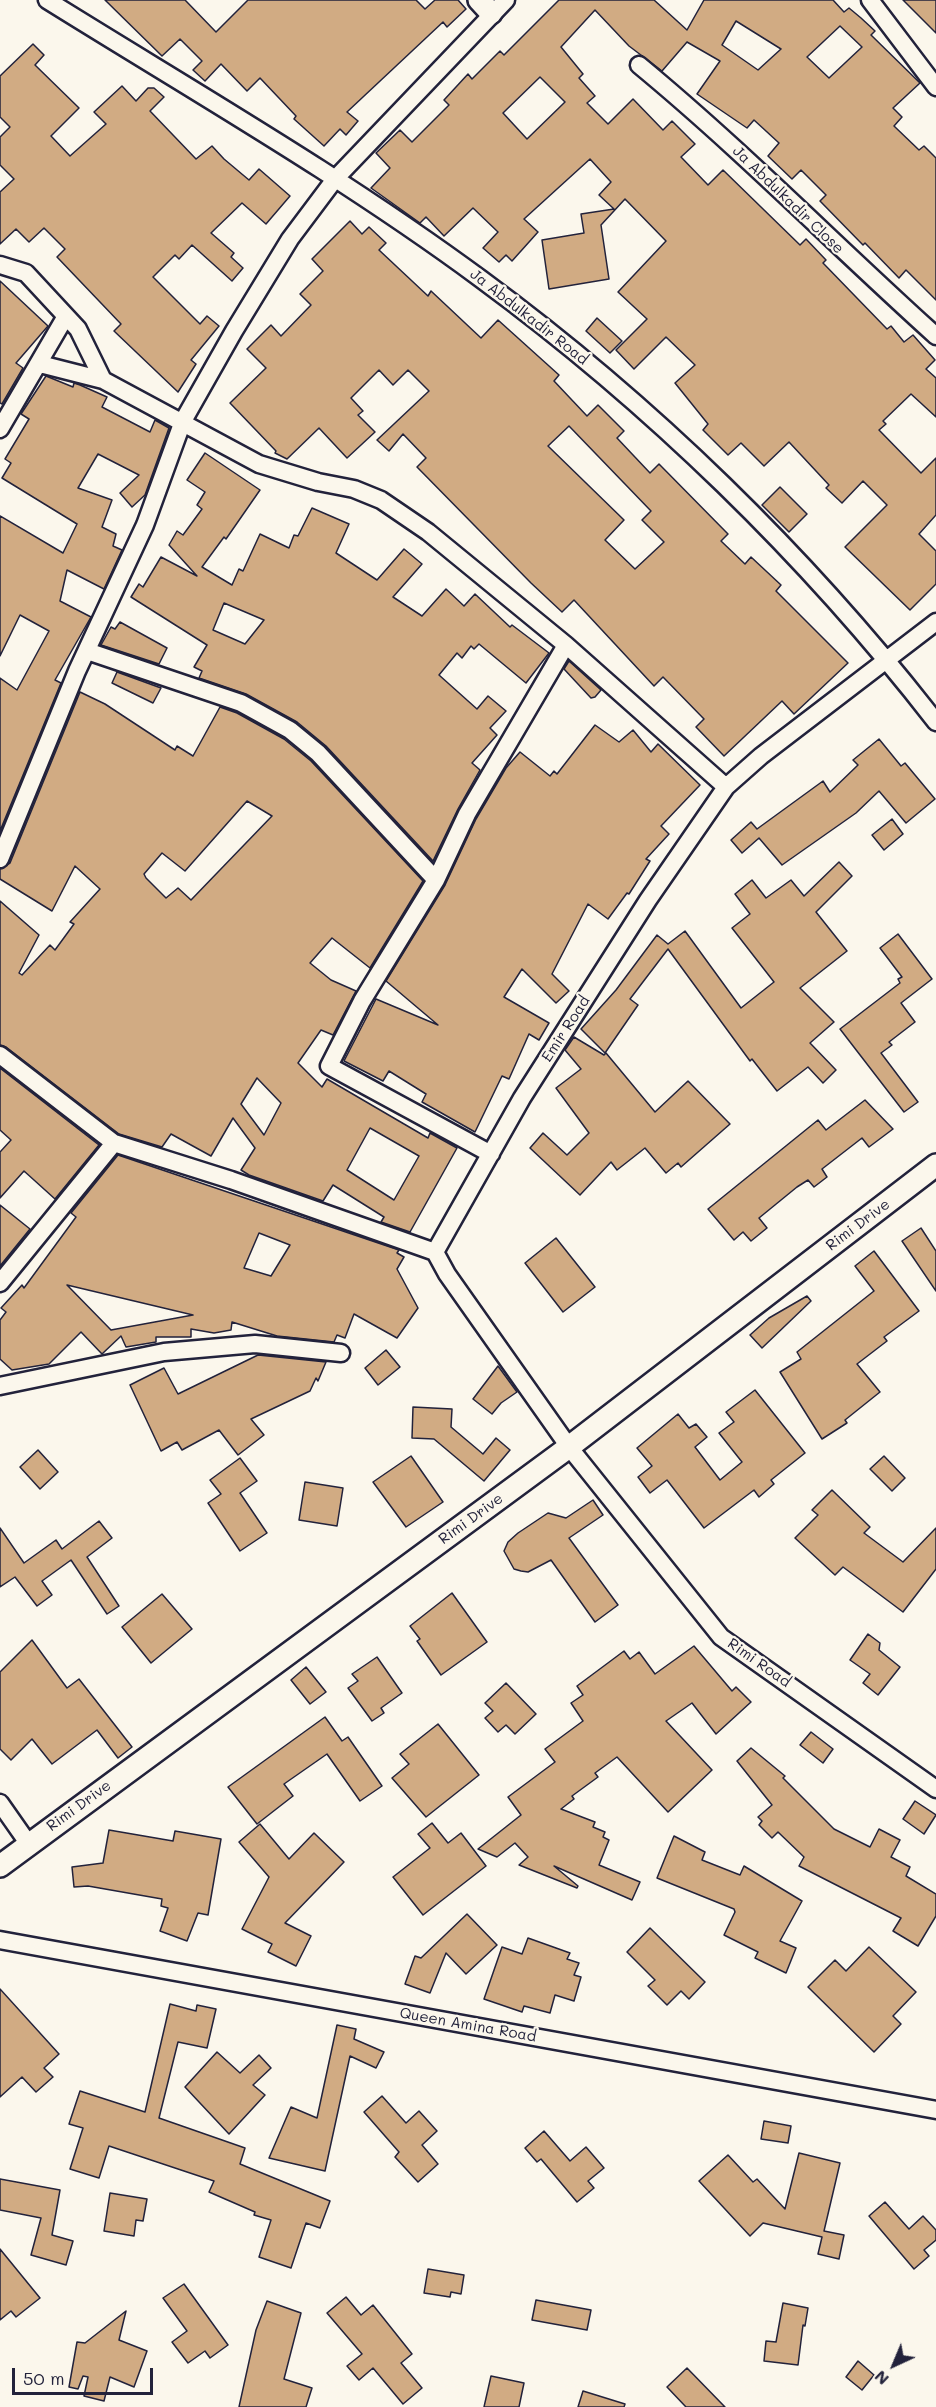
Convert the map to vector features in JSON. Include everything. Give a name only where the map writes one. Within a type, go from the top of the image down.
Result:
[{"type":"street","name":"Ja Abdulkadir Road","points":[[47,0],[335,179],[481,278],[602,373],[707,466],[888,660],[936,722]]},
{"type":"street","points":[[870,0],[936,87]]},
{"type":"street","points":[[0,859],[87,651],[145,525],[183,421],[290,239],[335,179],[492,4]]},
{"type":"street","name":"Ja Abdulkadir Close","points":[[639,65],[700,115],[857,265],[936,336]]},
{"type":"street","points":[[0,266],[26,273],[78,329],[103,380]]},
{"type":"street","points":[[0,429],[66,316]]},
{"type":"street","points":[[40,364],[103,380],[183,421],[259,464],[318,482],[354,489],[381,500],[428,532],[566,645],[726,787]]},
{"type":"street","points":[[888,660],[936,622]]},
{"type":"street","points":[[491,1154],[329,1066],[362,1001],[436,879],[467,814],[566,645]]},
{"type":"street","points":[[87,651],[241,703],[290,730],[318,753],[436,879]]},
{"type":"street","name":"Emir Road","points":[[435,1252],[522,1098],[648,900],[726,787],[761,756],[888,660]]},
{"type":"street","points":[[0,1055],[114,1143],[231,1180],[435,1252],[570,1447]]},
{"type":"street","points":[[0,1283],[114,1143]]},
{"type":"street","name":"Rimi Drive","points":[[0,1866],[28,1843],[570,1447],[936,1165]]},
{"type":"street","points":[[0,1386],[164,1353],[255,1344],[341,1353]]},
{"type":"street","name":"Rimi Road","points":[[570,1447],[722,1637],[936,1789]]},
{"type":"street","points":[[0,1803],[28,1843]]},
{"type":"street","name":"Queen Amina Road","points":[[0,1940],[936,2110]]},
{"type":"building","points":[[105,0],[185,0],[216,32],[248,0],[416,0],[425,9],[435,0],[458,0],[466,9],[447,27],[443,22],[347,112],[358,121],[346,135],[340,129],[324,146],[294,119],[296,116],[260,78],[247,91],[221,64],[205,81],[193,70],[202,61],[180,39],[162,56]]},
{"type":"building","points":[[559,0],[654,0],[687,30],[704,0],[833,0],[844,12],[849,8],[875,31],[871,35],[920,83],[893,108],[902,117],[894,126],[919,150],[924,146],[936,158],[936,300],[906,270],[899,278],[865,243],[863,245],[820,201],[826,195],[801,170],[792,179],[768,156],[779,143],[754,120],[747,128],[697,94],[720,61],[687,42],[662,71],[629,46],[595,10],[561,47],[583,74],[579,78],[595,96],[587,103],[608,124],[633,99],[663,130],[672,121],[695,144],[681,157],[708,185],[723,170],[800,245],[806,239],[826,260],[823,263],[887,329],[891,326],[904,342],[913,335],[935,360],[926,369],[936,378],[936,417],[911,394],[883,421],[886,424],[879,430],[921,473],[936,458],[936,515],[919,534],[936,551],[936,584],[910,610],[845,547],[887,505],[863,481],[842,503],[826,488],[829,485],[789,442],[764,466],[741,443],[728,455],[703,430],[708,424],[675,383],[695,365],[666,337],[634,369],[616,350],[647,319],[618,292],[666,241],[625,199],[601,225],[609,279],[549,289],[542,240],[584,233],[581,214],[614,209],[599,195],[611,182],[590,159],[524,219],[538,232],[512,261],[506,255],[499,262],[483,248],[498,232],[473,208],[444,236],[426,217],[420,223],[371,188],[390,168],[376,153],[400,130],[412,142],[449,105],[444,100],[468,74],[472,79],[500,51],[504,55]],"holes":[[[736,21],[781,49],[758,70],[722,45]],[[840,26],[862,47],[829,78],[807,57]],[[540,77],[565,102],[527,139],[503,113]]]},
{"type":"building","points":[[903,0],[936,0],[936,33]]},
{"type":"building","points":[[33,44],[44,55],[35,65],[79,108],[51,136],[70,156],[106,124],[94,112],[122,86],[136,101],[148,88],[154,88],[164,97],[150,111],[196,159],[212,146],[249,180],[259,169],[290,196],[266,224],[242,203],[211,233],[234,253],[231,257],[243,268],[232,281],[192,245],[179,259],[175,255],[153,277],[200,324],[207,316],[219,326],[191,360],[196,364],[178,392],[114,331],[121,324],[57,257],[65,249],[44,228],[29,242],[16,229],[0,244],[0,192],[14,179],[0,165],[0,137],[10,127],[0,117],[0,76]]},
{"type":"building","points":[[350,221],[362,234],[369,227],[386,243],[379,250],[428,296],[431,291],[481,338],[498,320],[559,375],[554,381],[587,416],[598,405],[624,431],[617,438],[650,473],[659,464],[728,534],[721,541],[745,564],[751,557],[781,585],[776,591],[848,663],[794,714],[782,701],[724,756],[696,727],[704,719],[663,677],[654,686],[574,600],[562,612],[531,583],[417,467],[426,458],[403,434],[389,451],[377,440],[429,391],[408,370],[393,385],[379,370],[351,398],[363,411],[358,415],[375,432],[347,458],[319,428],[287,459],[275,453],[276,451],[230,403],[266,368],[247,349],[271,325],[281,336],[311,305],[300,294],[323,271],[312,259]],"holes":[[[569,426],[651,511],[642,520],[664,542],[635,569],[605,540],[624,520],[548,446]]]},
{"type":"building","points":[[0,281],[48,326],[16,363],[23,368],[2,404],[0,403]]},
{"type":"building","points":[[597,318],[622,341],[610,353],[586,331]]},
{"type":"building","points":[[46,376],[73,387],[74,383],[80,385],[107,397],[102,407],[150,432],[155,420],[169,428],[145,495],[132,507],[120,493],[139,475],[98,454],[78,488],[112,500],[102,527],[116,534],[113,546],[122,550],[104,589],[67,570],[60,601],[91,617],[55,680],[61,683],[0,831],[0,678],[17,690],[49,631],[20,615],[0,656],[0,516],[63,553],[77,524],[2,478],[11,463],[5,459],[29,419],[21,414]]},
{"type":"building","points":[[205,453],[260,490],[226,539],[224,537],[202,567],[232,585],[239,569],[243,571],[260,534],[289,548],[294,535],[298,536],[312,508],[349,524],[336,553],[377,580],[404,549],[422,564],[393,597],[422,616],[446,589],[464,606],[475,594],[510,627],[512,625],[549,653],[526,683],[479,644],[474,649],[471,646],[462,658],[457,653],[439,675],[477,709],[488,696],[506,711],[490,728],[497,735],[472,763],[480,770],[433,861],[326,746],[297,722],[246,694],[199,678],[202,671],[194,667],[207,645],[131,597],[139,584],[143,587],[161,557],[197,576],[169,545],[177,531],[183,535],[202,509],[197,505],[205,492],[187,480]],"holes":[[[224,603],[264,620],[245,644],[213,630]]]},
{"type":"building","points":[[780,487],[807,514],[789,532],[762,505]]},
{"type":"building","points":[[120,622],[167,648],[159,664],[101,645],[111,627],[115,629]]},
{"type":"building","points":[[569,661],[601,690],[595,697],[591,698],[564,669]]},
{"type":"building","points":[[117,672],[161,688],[153,703],[112,683]]},
{"type":"building","points":[[80,692],[105,704],[175,750],[177,746],[193,756],[220,707],[237,713],[284,739],[311,761],[423,881],[370,968],[332,938],[310,963],[331,980],[356,991],[333,1035],[321,1030],[298,1063],[322,1087],[327,1079],[428,1138],[430,1133],[457,1148],[410,1232],[381,1222],[384,1217],[333,1185],[323,1201],[249,1175],[241,1170],[255,1148],[233,1118],[211,1156],[171,1134],[162,1147],[119,1134],[6,1047],[0,1045],[0,901],[39,935],[19,973],[22,975],[50,945],[55,950],[74,924],[70,922],[100,889],[75,866],[52,911],[0,879],[0,869],[10,863]],"holes":[[[247,801],[272,816],[191,900],[178,888],[166,898],[146,878],[144,874],[162,853],[185,871]],[[257,1078],[281,1103],[264,1135],[241,1104]],[[370,1128],[419,1156],[394,1200],[347,1170]]]},
{"type":"building","points":[[595,725],[619,742],[633,730],[651,752],[658,744],[700,785],[661,826],[669,834],[646,859],[650,861],[629,894],[627,893],[608,919],[588,904],[552,974],[569,991],[556,1003],[522,969],[504,997],[549,1023],[539,1040],[529,1034],[509,1079],[502,1076],[475,1132],[422,1102],[426,1094],[389,1071],[383,1081],[344,1061],[376,999],[438,1025],[386,981],[445,885],[476,819],[506,768],[520,752],[550,776],[554,771],[557,774]]},
{"type":"building","points":[[879,739],[901,766],[905,763],[935,799],[906,823],[879,791],[856,813],[782,865],[759,838],[742,853],[731,840],[751,822],[757,829],[823,781],[830,792],[858,765],[853,760]]},
{"type":"building","points":[[892,819],[903,834],[884,850],[872,835]]},
{"type":"building","points":[[839,862],[852,876],[816,912],[847,951],[800,988],[834,1022],[810,1043],[836,1070],[823,1083],[808,1067],[777,1091],[752,1059],[750,1061],[668,949],[630,999],[638,1005],[605,1053],[581,1029],[616,990],[657,935],[668,944],[685,931],[741,1008],[774,982],[732,928],[750,914],[735,894],[752,880],[766,898],[791,880],[804,896]]},
{"type":"building","points":[[898,934],[932,979],[901,1003],[915,1022],[889,1042],[892,1045],[881,1053],[918,1102],[904,1112],[840,1029],[900,983],[898,979],[902,977],[880,948]]},
{"type":"building","points":[[574,1037],[604,1055],[606,1053],[655,1112],[688,1081],[730,1124],[681,1167],[678,1163],[666,1173],[645,1148],[617,1170],[611,1162],[580,1195],[530,1148],[543,1133],[567,1155],[589,1133],[556,1088],[581,1069],[565,1050]]},
{"type":"building","points":[[0,1068],[99,1145],[55,1199],[24,1171],[0,1198],[0,1152],[11,1140],[0,1130]]},
{"type":"building","points":[[865,1100],[893,1129],[869,1147],[862,1138],[822,1169],[827,1177],[814,1187],[808,1180],[797,1187],[759,1218],[767,1228],[751,1241],[743,1232],[734,1240],[708,1209],[818,1120],[826,1130]]},
{"type":"building","points":[[118,1155],[399,1250],[397,1253],[404,1257],[397,1269],[418,1308],[397,1338],[354,1314],[345,1338],[337,1335],[334,1342],[277,1336],[232,1322],[231,1330],[214,1333],[191,1329],[191,1337],[156,1337],[156,1342],[126,1347],[121,1336],[102,1354],[81,1332],[49,1364],[12,1370],[0,1359],[0,1320],[6,1312],[1,1308],[22,1285],[24,1288],[76,1217],[71,1213]],"holes":[[[259,1233],[290,1245],[271,1276],[244,1268]],[[67,1285],[193,1315],[111,1330]]]},
{"type":"building","points":[[0,1205],[30,1229],[0,1266]]},
{"type":"building","points":[[921,1228],[936,1251],[936,1291],[902,1241]]},
{"type":"building","points":[[556,1238],[595,1287],[563,1312],[525,1263]]},
{"type":"building","points":[[874,1251],[919,1311],[884,1337],[887,1341],[857,1364],[880,1392],[845,1420],[847,1423],[822,1439],[780,1372],[801,1359],[797,1352],[874,1291],[855,1266]]},
{"type":"building","points":[[807,1296],[811,1301],[762,1348],[750,1335],[769,1318]]},
{"type":"building","points":[[386,1350],[400,1367],[378,1385],[365,1368]]},
{"type":"building","points":[[258,1355],[326,1362],[318,1381],[316,1378],[310,1391],[251,1419],[264,1435],[238,1455],[219,1430],[182,1450],[177,1442],[161,1451],[130,1385],[164,1368],[178,1394]]},
{"type":"building","points":[[498,1366],[517,1392],[501,1403],[492,1414],[473,1399]]},
{"type":"building","points":[[755,1390],[805,1453],[771,1480],[774,1484],[759,1497],[754,1490],[704,1528],[667,1480],[650,1493],[638,1477],[652,1466],[637,1448],[678,1414],[689,1428],[696,1424],[707,1437],[695,1447],[720,1480],[742,1462],[719,1433],[734,1422],[726,1412]]},
{"type":"building","points":[[413,1407],[452,1409],[451,1427],[483,1454],[496,1438],[510,1450],[484,1481],[434,1439],[412,1438]]},
{"type":"building","points":[[38,1450],[58,1472],[40,1489],[20,1467]]},
{"type":"building","points":[[411,1456],[443,1502],[406,1527],[373,1482]]},
{"type":"building","points":[[884,1456],[905,1478],[892,1491],[870,1469]]},
{"type":"building","points":[[240,1458],[257,1481],[240,1493],[267,1533],[240,1551],[208,1503],[221,1494],[210,1480]]},
{"type":"building","points":[[305,1482],[343,1488],[337,1526],[299,1520]]},
{"type":"building","points":[[832,1490],[870,1527],[864,1533],[903,1562],[936,1528],[936,1569],[903,1612],[843,1567],[835,1575],[795,1538],[818,1515],[812,1510]]},
{"type":"building","points":[[593,1500],[603,1515],[569,1538],[618,1605],[595,1622],[551,1560],[528,1572],[521,1571],[514,1569],[504,1551],[508,1542],[518,1533],[548,1513],[566,1518]]},
{"type":"building","points":[[99,1521],[112,1538],[87,1557],[119,1606],[107,1614],[71,1560],[42,1581],[52,1595],[37,1606],[15,1577],[0,1587],[0,1528],[24,1563],[56,1540],[62,1549]]},
{"type":"building","points":[[452,1593],[487,1642],[441,1675],[417,1641],[420,1639],[410,1626]]},
{"type":"building","points":[[162,1594],[192,1629],[151,1663],[122,1627]]},
{"type":"building","points":[[868,1634],[880,1643],[879,1650],[900,1667],[878,1695],[863,1683],[870,1674],[850,1660]]},
{"type":"building","points":[[32,1640],[67,1688],[79,1679],[132,1747],[118,1758],[97,1730],[52,1764],[32,1739],[11,1760],[0,1749],[0,1672]]},
{"type":"building","points":[[694,1646],[732,1691],[736,1687],[751,1702],[716,1734],[692,1703],[666,1721],[712,1770],[668,1812],[617,1757],[595,1773],[598,1777],[572,1796],[574,1799],[561,1809],[595,1822],[593,1827],[605,1832],[603,1837],[609,1840],[599,1865],[640,1882],[632,1900],[554,1866],[578,1886],[577,1888],[519,1865],[528,1857],[515,1843],[497,1857],[478,1849],[521,1815],[508,1797],[555,1762],[545,1749],[583,1721],[571,1703],[583,1695],[577,1686],[624,1651],[630,1659],[639,1652],[655,1674]]},
{"type":"building","points":[[377,1657],[402,1693],[381,1708],[384,1713],[372,1721],[348,1688],[358,1681],[352,1674]]},
{"type":"building","points":[[306,1667],[326,1692],[310,1704],[291,1680]]},
{"type":"building","points":[[506,1683],[536,1714],[515,1734],[506,1725],[498,1732],[485,1718],[493,1711],[485,1703]]},
{"type":"building","points":[[325,1717],[342,1741],[348,1737],[382,1786],[360,1801],[327,1754],[284,1784],[293,1796],[257,1824],[228,1787]]},
{"type":"building","points":[[438,1724],[479,1775],[426,1817],[392,1778],[409,1764],[400,1754]]},
{"type":"building","points":[[811,1732],[833,1749],[823,1763],[800,1745]]},
{"type":"building","points":[[751,1748],[785,1776],[783,1778],[834,1829],[870,1847],[879,1829],[900,1840],[891,1857],[910,1867],[906,1876],[936,1894],[936,1916],[918,1946],[893,1931],[901,1918],[799,1866],[804,1857],[778,1832],[772,1838],[759,1825],[762,1821],[758,1817],[772,1805],[737,1761]]},
{"type":"building","points":[[915,1801],[936,1815],[924,1834],[903,1819]]},
{"type":"building","points":[[432,1823],[448,1843],[461,1833],[486,1866],[423,1915],[393,1877],[430,1848],[418,1834]]},
{"type":"building","points":[[260,1824],[289,1859],[314,1833],[344,1862],[285,1923],[311,1936],[296,1966],[268,1952],[272,1944],[242,1929],[269,1877],[239,1842]]},
{"type":"building","points":[[109,1830],[173,1841],[175,1831],[221,1839],[208,1915],[198,1913],[187,1941],[160,1931],[168,1908],[161,1906],[162,1899],[88,1886],[74,1887],[72,1867],[103,1863]]},
{"type":"building","points":[[674,1836],[705,1852],[702,1860],[740,1875],[744,1866],[802,1901],[780,1941],[796,1948],[786,1973],[755,1958],[758,1952],[724,1935],[735,1912],[734,1909],[657,1878]]},
{"type":"building","points":[[467,1914],[497,1945],[466,1974],[446,1953],[430,1993],[405,1984],[415,1956],[421,1958]]},
{"type":"building","points":[[650,1928],[705,1982],[689,1999],[681,1991],[667,2005],[648,1986],[655,1980],[627,1952]]},
{"type":"building","points":[[528,1938],[570,1953],[567,1959],[579,1963],[574,1975],[581,1977],[574,2001],[555,1995],[550,2013],[524,2006],[522,2012],[484,1999],[502,1947],[522,1954]]},
{"type":"building","points":[[869,1947],[916,1992],[893,2016],[901,2024],[874,2052],[808,1987],[835,1960],[846,1971]]},
{"type":"building","points":[[0,1989],[59,2054],[44,2068],[53,2077],[36,2092],[22,2077],[0,2097]]},
{"type":"building","points":[[170,2004],[196,2011],[197,2005],[216,2009],[207,2048],[178,2042],[159,2118],[245,2148],[240,2164],[330,2201],[320,2228],[306,2223],[291,2268],[259,2257],[271,2220],[254,2215],[255,2212],[209,2192],[214,2181],[109,2146],[99,2178],[70,2169],[83,2128],[69,2124],[80,2091],[145,2112]]},
{"type":"building","points":[[337,2025],[356,2029],[354,2039],[384,2052],[376,2068],[350,2056],[325,2171],[269,2158],[291,2107],[317,2118]]},
{"type":"building","points":[[217,2052],[240,2073],[259,2055],[271,2068],[253,2085],[265,2095],[229,2134],[185,2087]]},
{"type":"building","points":[[382,2096],[406,2123],[419,2111],[437,2131],[422,2145],[438,2164],[418,2182],[395,2157],[399,2152],[364,2112]]},
{"type":"building","points":[[764,2121],[791,2126],[788,2143],[761,2139]]},
{"type":"building","points":[[544,2131],[570,2161],[586,2147],[604,2168],[588,2181],[594,2188],[577,2202],[541,2159],[537,2162],[525,2148]]},
{"type":"building","points":[[799,2153],[840,2163],[824,2231],[844,2235],[839,2259],[818,2254],[822,2237],[763,2223],[750,2236],[699,2181],[728,2155],[753,2182],[757,2179],[785,2209]]},
{"type":"building","points":[[0,2179],[60,2190],[52,2235],[73,2241],[66,2265],[31,2255],[41,2218],[0,2210]]},
{"type":"building","points":[[110,2193],[147,2199],[143,2221],[136,2220],[134,2236],[104,2231]]},
{"type":"building","points":[[885,2202],[909,2229],[923,2216],[936,2230],[936,2240],[924,2250],[929,2256],[914,2269],[869,2216]]},
{"type":"building","points":[[0,2249],[40,2298],[16,2317],[11,2311],[0,2320]]},
{"type":"building","points":[[428,2269],[464,2275],[461,2294],[451,2292],[450,2297],[424,2293]]},
{"type":"building","points":[[184,2284],[228,2345],[210,2358],[205,2351],[188,2363],[172,2342],[187,2331],[163,2298]]},
{"type":"building","points":[[346,2297],[361,2315],[373,2305],[412,2354],[401,2363],[422,2388],[403,2404],[373,2368],[359,2380],[347,2366],[362,2354],[327,2313]]},
{"type":"building","points":[[536,2300],[591,2310],[587,2330],[532,2320]]},
{"type":"building","points":[[267,2301],[301,2313],[284,2379],[312,2388],[306,2407],[239,2407],[256,2330]]},
{"type":"building","points":[[783,2303],[808,2308],[805,2326],[803,2325],[798,2365],[764,2361],[766,2341],[776,2342]]},
{"type":"building","points":[[126,2311],[119,2340],[147,2351],[134,2387],[110,2377],[104,2401],[84,2396],[88,2377],[83,2376],[78,2389],[69,2387],[77,2342],[85,2343]]},
{"type":"building","points":[[858,2361],[874,2375],[862,2390],[846,2377]]},
{"type":"building","points":[[687,2368],[725,2407],[686,2407],[667,2387]]},
{"type":"building","points":[[491,2376],[524,2383],[519,2407],[484,2407]]},
{"type":"building","points":[[583,2391],[625,2404],[624,2407],[578,2407]]}]
